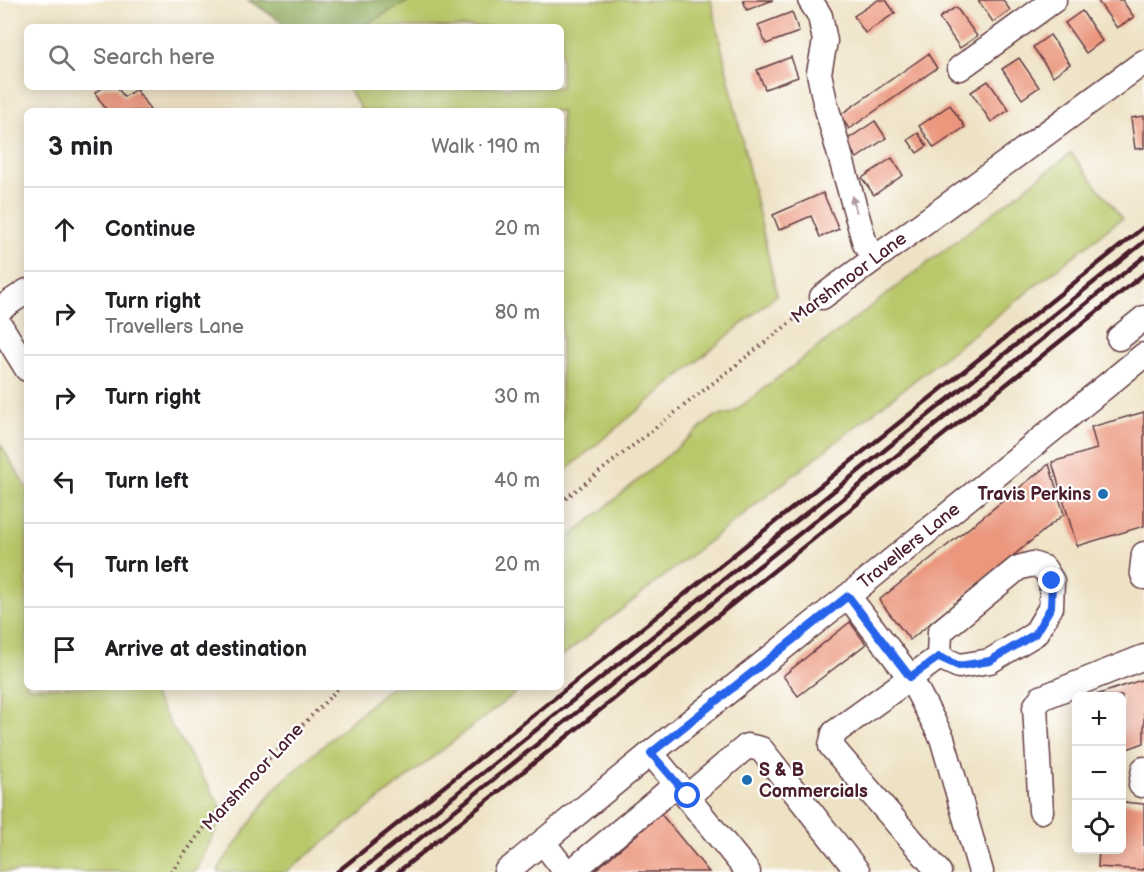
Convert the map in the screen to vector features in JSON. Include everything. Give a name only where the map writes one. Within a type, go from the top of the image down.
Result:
[{"type":"street","points":[[810,0],[820,16],[825,41],[819,73],[825,102],[865,244],[874,258]]},
{"type":"street","points":[[960,68],[1054,0]]},
{"type":"street","name":"Marshmoor Lane","points":[[822,297],[1144,62]]},
{"type":"street","points":[[0,309],[24,293]]},
{"type":"street","points":[[1119,338],[1144,318]]},
{"type":"street","points":[[0,325],[24,364]]},
{"type":"street","name":"Travellers Lane","points":[[507,872],[651,753],[1141,363]]},
{"type":"street","points":[[1144,554],[1142,571],[1144,577]]},
{"type":"street","points":[[1032,564],[1044,568],[1052,581],[1051,607],[1035,634],[990,661],[959,666],[939,657],[940,632],[1018,568],[1032,564]]},
{"type":"street","points":[[848,596],[910,677],[942,738],[981,872]]},
{"type":"street","points":[[939,657],[834,733],[831,746],[939,872]]},
{"type":"street","points":[[1041,811],[1035,707],[1041,698],[1144,657]]},
{"type":"street","points":[[571,872],[682,790],[747,746],[761,749],[858,872]]},
{"type":"street","points":[[651,753],[748,872]]},
{"type":"street","points":[[543,842],[566,872]]},
{"type":"path","name":"Marshmoor Lane","points":[[564,500],[822,297]]},
{"type":"path","name":"Marshmoor Lane","points":[[171,872],[216,812],[337,690]]},
{"type":"green space","points":[[248,0],[411,0],[367,24],[285,24]]},
{"type":"green space","points":[[411,0],[711,0],[777,295],[564,472],[564,108],[360,108],[349,90],[564,90],[564,24],[367,24]]},
{"type":"green space","points":[[1071,153],[1122,218],[564,655],[564,542],[714,417],[732,413]]},
{"type":"green space","points":[[0,444],[24,483],[24,690],[150,690],[224,812],[196,872],[0,872]]},
{"type":"green space","points":[[387,690],[519,690],[286,872],[218,872],[275,788]]},
{"type":"building","points":[[743,0],[773,0],[747,10]]},
{"type":"building","points":[[878,0],[886,0],[895,13],[865,33],[854,16]]},
{"type":"building","points":[[978,0],[1003,0],[1010,10],[993,22]]},
{"type":"building","points":[[1097,0],[1122,0],[1134,17],[1117,28]]},
{"type":"building","points":[[956,7],[977,36],[960,48],[939,18]]},
{"type":"building","points":[[1082,11],[1102,41],[1086,53],[1065,23]]},
{"type":"building","points":[[792,12],[799,32],[766,44],[758,25]]},
{"type":"building","points":[[1050,35],[1070,64],[1053,76],[1033,47]]},
{"type":"building","points":[[928,54],[937,68],[849,129],[840,115]]},
{"type":"building","points":[[791,57],[798,77],[765,89],[757,70]]},
{"type":"building","points":[[1019,58],[1039,87],[1022,99],[1002,69]]},
{"type":"building","points":[[988,81],[1009,110],[991,122],[971,92]]},
{"type":"building","points":[[100,90],[119,90],[124,97],[137,90],[149,108],[105,108],[95,93]]},
{"type":"building","points":[[950,105],[965,127],[934,148],[919,126]]},
{"type":"building","points":[[1144,116],[1144,148],[1135,149],[1131,118]]},
{"type":"building","points":[[875,121],[886,138],[857,158],[845,141]]},
{"type":"building","points":[[918,133],[927,146],[917,153],[908,140]]},
{"type":"building","points":[[892,158],[903,175],[874,195],[862,178]]},
{"type":"building","points":[[823,193],[839,229],[820,237],[811,216],[779,230],[773,215]]},
{"type":"building","name":"Travis Perkins","points":[[1144,412],[1144,526],[1077,546],[1052,462],[1097,449],[1091,427]]},
{"type":"building","points":[[1049,464],[1064,514],[910,640],[879,600]]},
{"type":"building","points":[[850,622],[866,644],[798,696],[783,676]]},
{"type":"building","points":[[1144,679],[1144,743],[1126,750],[1126,692],[1105,692]]},
{"type":"building","points":[[1126,802],[1144,804],[1144,870],[1098,867],[1099,854],[1126,854]]},
{"type":"building","points":[[661,814],[709,872],[593,872]]},
{"type":"railway","points":[[337,872],[1144,227]]},
{"type":"railway","points":[[359,872],[1144,242]]},
{"type":"railway","points":[[378,872],[1144,257]]},
{"type":"railway","points":[[398,872],[1144,274]]},
{"type":"place","name":"Travis Perkins","points":[[1103,494]]},
{"type":"place","name":"S & B Commercials","points":[[747,780]]},
{"type":"route","points":[[688,796],[651,753],[848,596],[910,677],[939,657],[959,666],[990,661],[1035,634],[1051,607],[1052,581]]}]
